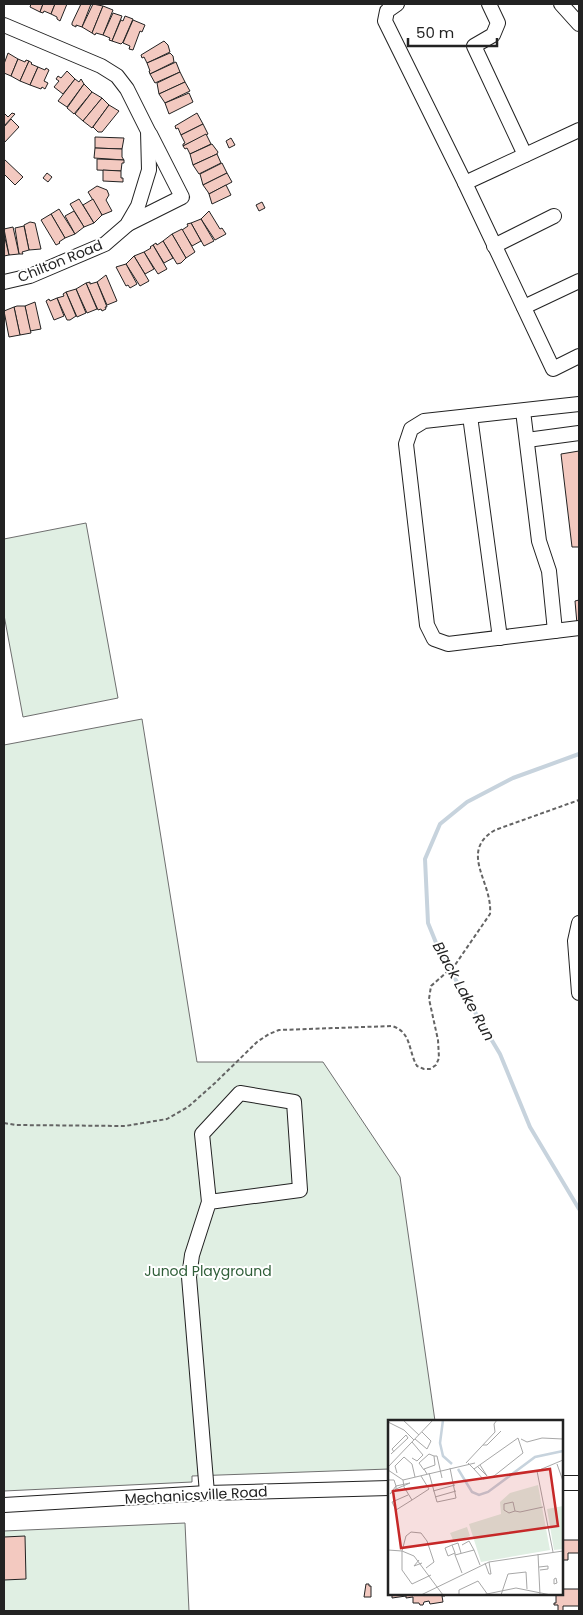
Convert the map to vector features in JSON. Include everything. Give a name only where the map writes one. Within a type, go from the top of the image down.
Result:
[{"type":"street","points":[[397,4],[387,12],[385,21],[465,183],[553,369],[579,356]]},
{"type":"street","points":[[489,4],[498,24],[493,35],[474,46],[525,155]]},
{"type":"street","points":[[561,4],[579,24]]},
{"type":"street","points":[[4,25],[101,66],[117,76],[127,89],[182,197],[131,219]]},
{"type":"street","points":[[465,183],[579,130]]},
{"type":"street","points":[[131,219],[138,206],[149,170],[148,131]]},
{"type":"street","points":[[494,246],[554,216]]},
{"type":"street","name":"Chilton Road","points":[[4,282],[30,276],[105,244],[131,219]]},
{"type":"street","points":[[524,307],[579,281]]},
{"type":"street","points":[[579,404],[424,421],[411,429],[406,444],[427,625],[434,639],[448,644],[579,628]]},
{"type":"street","points":[[523,410],[539,541],[549,571],[555,631]]},
{"type":"street","points":[[470,416],[500,638]]},
{"type":"street","points":[[527,440],[579,433]]},
{"type":"street","points":[[579,923],[575,941],[579,993]]},
{"type":"street","points":[[207,1493],[189,1276],[192,1255],[209,1202],[202,1134],[240,1093],[294,1102],[300,1190],[209,1202]]},
{"type":"street","points":[[563,1483],[579,1482]]},
{"type":"street","name":"Mechanicsville Road","points":[[4,1504],[207,1493],[388,1488]]},
{"type":"path","points":[[4,1123],[16,1125],[125,1126],[167,1119],[180,1113],[215,1083],[257,1042],[279,1030],[392,1026],[400,1029],[405,1034],[417,1066],[430,1069],[436,1065],[440,1054],[429,990],[461,958],[490,914],[487,888],[477,856],[478,846],[482,840],[495,830],[579,800]]},
{"type":"green space","points":[[86,523],[118,698],[23,717],[4,615],[4,539]]},
{"type":"green space","name":"Junod Playground","points":[[142,719],[197,1062],[323,1062],[400,1177],[435,1420],[388,1420],[388,1469],[192,1476],[192,1482],[4,1491],[4,745]]},
{"type":"green space","points":[[185,1523],[189,1611],[4,1611],[4,1531]]},
{"type":"building","points":[[31,4],[43,4],[40,12],[30,7]]},
{"type":"building","points":[[43,4],[55,4],[51,14],[44,11],[43,13],[40,12]]},
{"type":"building","points":[[55,4],[67,4],[60,21],[51,14]]},
{"type":"building","points":[[81,4],[91,4],[82,27],[76,25],[76,27],[72,23]]},
{"type":"building","points":[[93,4],[103,6],[92,33],[82,27]]},
{"type":"building","points":[[103,6],[113,10],[103,35],[96,33],[95,35],[92,33]]},
{"type":"building","points":[[113,13],[122,16],[112,41],[103,35]]},
{"type":"building","points":[[125,16],[133,19],[121,44],[112,41],[121,20],[123,21]]},
{"type":"building","points":[[133,20],[145,25],[142,32],[140,31],[133,50],[129,49],[130,46],[123,43]]},
{"type":"building","points":[[164,41],[168,45],[170,52],[147,63],[144,57],[142,58],[141,55]]},
{"type":"building","points":[[8,53],[18,59],[11,76],[4,73],[4,64]]},
{"type":"building","points":[[170,53],[173,56],[174,62],[150,74],[147,63]]},
{"type":"building","points":[[18,59],[25,62],[26,60],[29,61],[20,81],[11,76]]},
{"type":"building","points":[[29,61],[38,67],[30,85],[20,81]]},
{"type":"building","points":[[176,62],[180,72],[155,83],[150,74]]},
{"type":"building","points":[[38,67],[49,70],[44,81],[48,83],[45,89],[30,85]]},
{"type":"building","points":[[67,71],[75,79],[63,94],[54,87],[59,81],[56,79],[58,76],[61,78]]},
{"type":"building","points":[[180,72],[185,82],[159,94],[157,83]]},
{"type":"building","points":[[75,79],[79,82],[81,79],[84,84],[67,107],[58,101]]},
{"type":"building","points":[[185,82],[190,91],[165,103],[159,94]]},
{"type":"building","points":[[84,84],[92,92],[74,114],[67,108]]},
{"type":"building","points":[[92,92],[102,98],[83,121],[75,114]]},
{"type":"building","points":[[189,93],[193,102],[169,114],[165,103]]},
{"type":"building","points":[[102,98],[109,105],[92,128],[83,121]]},
{"type":"building","points":[[109,105],[119,111],[102,132],[98,132],[93,127]]},
{"type":"building","points":[[4,113],[8,117],[12,113],[15,114],[4,126]]},
{"type":"building","points":[[197,113],[203,124],[181,135],[175,126]]},
{"type":"building","points":[[11,119],[19,127],[4,143],[4,127]]},
{"type":"building","points":[[203,124],[208,134],[183,146],[185,143],[181,135]]},
{"type":"building","points":[[206,134],[211,144],[190,154],[187,148],[185,149],[183,146]]},
{"type":"building","points":[[95,137],[124,138],[122,149],[95,148]]},
{"type":"building","points":[[231,138],[235,145],[229,148],[226,141]]},
{"type":"building","points":[[212,144],[218,152],[217,154],[193,165],[190,154]]},
{"type":"building","points":[[95,148],[122,149],[124,160],[94,158]]},
{"type":"building","points":[[217,154],[221,163],[199,174],[193,165]]},
{"type":"building","points":[[4,159],[23,177],[15,185],[4,174]]},
{"type":"building","points":[[97,159],[124,160],[124,163],[122,163],[121,171],[97,170]]},
{"type":"building","points":[[222,163],[227,173],[203,185],[200,174]]},
{"type":"building","points":[[103,170],[121,171],[123,182],[103,181]]},
{"type":"building","points":[[47,173],[52,177],[48,182],[43,178]]},
{"type":"building","points":[[227,173],[232,182],[209,194],[203,185]]},
{"type":"building","points":[[226,185],[231,195],[212,204],[209,194]]},
{"type":"building","points":[[97,186],[107,190],[109,195],[106,200],[112,211],[102,215],[88,192]]},
{"type":"building","points":[[79,199],[94,223],[84,227],[70,204]]},
{"type":"building","points":[[93,199],[102,215],[94,223],[83,205]]},
{"type":"building","points":[[262,202],[265,208],[259,211],[256,205]]},
{"type":"building","points":[[59,209],[75,234],[65,238],[51,214]]},
{"type":"building","points":[[74,211],[84,227],[75,234],[65,216]]},
{"type":"building","points":[[209,211],[220,229],[222,228],[226,234],[215,240],[201,219]]},
{"type":"building","points":[[51,214],[65,238],[56,245],[41,220]]},
{"type":"building","points":[[201,219],[214,241],[204,246],[191,223]]},
{"type":"building","points":[[30,222],[35,223],[41,249],[29,250],[24,225]]},
{"type":"building","points":[[191,223],[201,241],[192,246],[182,230],[188,226],[187,224]]},
{"type":"building","points":[[24,226],[29,250],[19,254],[15,228]]},
{"type":"building","points":[[13,227],[19,254],[9,255],[4,229]]},
{"type":"building","points":[[182,229],[195,252],[186,258],[172,234]]},
{"type":"building","points":[[4,234],[9,255],[4,256]]},
{"type":"building","points":[[172,234],[186,258],[177,264],[163,241]]},
{"type":"building","points":[[163,241],[173,258],[164,263],[153,245]]},
{"type":"building","points":[[153,245],[167,269],[158,274],[144,252]]},
{"type":"building","points":[[144,252],[154,269],[145,274],[134,256]]},
{"type":"building","points":[[134,256],[149,281],[140,286],[126,264]]},
{"type":"building","points":[[126,264],[137,284],[130,288],[128,285],[126,286],[116,267]]},
{"type":"building","points":[[106,275],[117,301],[107,305],[97,282]]},
{"type":"building","points":[[90,282],[90,284],[97,282],[107,307],[102,311],[101,309],[98,310],[86,283]]},
{"type":"building","points":[[86,283],[97,309],[87,313],[76,289]]},
{"type":"building","points":[[76,289],[86,313],[77,317],[66,292]]},
{"type":"building","points":[[66,292],[76,316],[70,320],[67,320],[57,298],[64,296],[63,294]]},
{"type":"building","points":[[57,298],[64,316],[54,320],[46,301]]},
{"type":"building","points":[[35,302],[41,329],[30,331],[25,306]]},
{"type":"building","points":[[25,306],[31,333],[20,335],[14,307]]},
{"type":"building","points":[[14,307],[20,335],[9,337],[4,311]]},
{"type":"building","points":[[579,451],[579,547],[572,547],[561,454]]},
{"type":"building","points":[[579,600],[579,624],[577,624],[575,601]]},
{"type":"building","points":[[25,1536],[26,1579],[4,1580],[4,1537]]},
{"type":"building","points":[[563,1540],[579,1540],[579,1553],[568,1553],[568,1560],[563,1560]]},
{"type":"building","points":[[366,1584],[371,1586],[371,1597],[364,1597]]},
{"type":"building","points":[[563,1589],[579,1589],[579,1606],[563,1606],[563,1611],[558,1611],[558,1605],[554,1605],[556,1603],[556,1595],[563,1595]]},
{"type":"building","points":[[392,1595],[445,1595],[442,1596],[443,1602],[430,1604],[429,1601],[424,1602],[423,1605],[413,1603],[413,1597],[392,1598]]},
{"type":"waterway","name":"Black Lake Run","points":[[579,754],[513,778],[467,802],[440,824],[425,859],[428,923],[441,955],[500,1054],[530,1127],[579,1209]]}]
